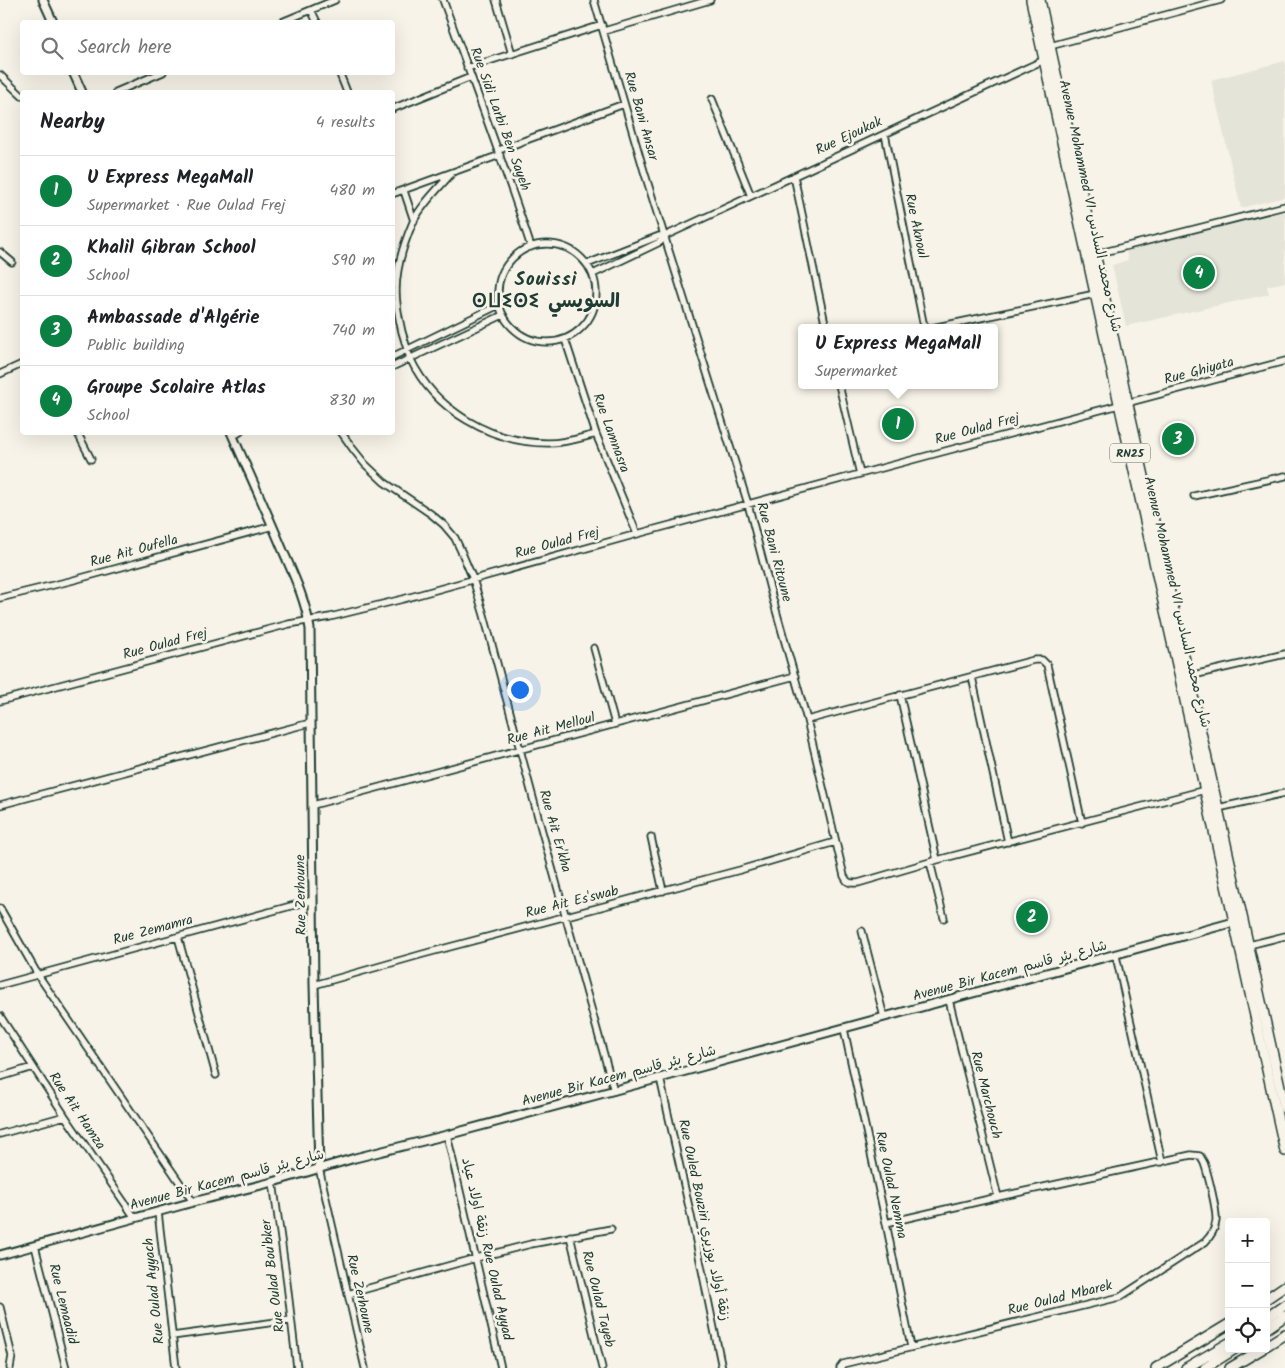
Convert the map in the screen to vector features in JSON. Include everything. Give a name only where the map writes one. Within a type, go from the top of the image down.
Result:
[{"type":"main road","name":"Avenue Mohammed VI شارع محمد السادس","points":[[1031,0],[1095,294],[1124,404],[1189,676],[1218,808],[1285,1151]]},
{"type":"main road","name":"Avenue Mohammed VI شارع محمد السادس","points":[[1040,0],[1096,254],[1124,404],[1205,790],[1239,921],[1249,945],[1282,1083],[1285,1109]]},
{"type":"main road","points":[[1270,1296],[1285,1286]]},
{"type":"main road","points":[[1270,1315],[1285,1305]]},
{"type":"main road","points":[[1270,1326],[1285,1316]]},
{"type":"main road","points":[[1156,1368],[1225,1326]]},
{"type":"main road","points":[[1270,1344],[1283,1336]]},
{"type":"main road","points":[[1186,1368],[1225,1345]]},
{"type":"main road","points":[[1205,1368],[1229,1353]]},
{"type":"main road","points":[[1230,1368],[1255,1353]]},
{"type":"street","points":[[43,0],[51,20]]},
{"type":"street","points":[[287,20],[335,0]]},
{"type":"street","name":"Rue Sidi Larbi Ben Sayeh","points":[[443,0],[470,77],[500,153],[531,247]]},
{"type":"street","points":[[496,0],[512,54]]},
{"type":"street","name":"Rue Bani Ansar","points":[[594,0],[644,171],[666,237]]},
{"type":"street","points":[[467,68],[603,28],[710,0]]},
{"type":"street","points":[[1050,46],[1221,0]]},
{"type":"street","points":[[311,10],[316,20]]},
{"type":"street","name":"Rue Ejoukak","points":[[592,274],[751,196],[1044,60]]},
{"type":"street","points":[[0,75],[20,94]]},
{"type":"street","points":[[75,75],[81,90]]},
{"type":"street","points":[[121,90],[156,75]]},
{"type":"street","points":[[340,75],[346,90]]},
{"type":"street","points":[[395,108],[470,77]]},
{"type":"street","points":[[712,100],[751,196]]},
{"type":"street","points":[[395,193],[451,174],[624,104]]},
{"type":"street","name":"Rue Aknoul","points":[[885,134],[925,324]]},
{"type":"street","points":[[451,174],[427,201],[414,221],[401,257],[396,291],[397,309],[410,358],[421,376],[445,405],[462,418],[487,431],[506,437],[548,443],[567,442],[596,434]]},
{"type":"street","points":[[794,176],[825,324]]},
{"type":"street","points":[[404,190],[414,221]]},
{"type":"street","points":[[1096,254],[1285,206]]},
{"type":"street","name":"Rue Ejoukak","points":[[587,264],[659,236],[666,237]]},
{"type":"street","name":"Rue Bani Ritoune","points":[[666,237],[748,504],[807,720],[844,876],[851,883],[858,883],[933,861]]},
{"type":"street","points":[[541,244],[554,244],[578,255],[587,264],[596,290],[594,306],[587,321],[576,333],[565,339],[543,342],[526,337],[512,327],[503,315],[499,305],[498,290],[501,276],[507,264],[517,255],[541,244]]},
{"type":"street","points":[[0,252],[12,262]]},
{"type":"street","points":[[951,324],[1095,294]]},
{"type":"street","points":[[395,356],[499,305]]},
{"type":"street","points":[[395,365],[503,315]]},
{"type":"street","name":"Rue Lamnasra","points":[[565,339],[596,434],[637,534]]},
{"type":"street","name":"Rue Ghiyata","points":[[1124,404],[1285,361]]},
{"type":"street","points":[[0,374],[20,365]]},
{"type":"street","points":[[840,389],[860,474]]},
{"type":"street","name":"Rue Oulad Frej","points":[[0,701],[237,637],[308,620],[341,615],[1124,404]]},
{"type":"street","points":[[79,435],[90,459]]},
{"type":"street","name":"Rue Zerhoune","points":[[235,435],[301,593],[308,620],[310,642],[314,984],[319,1168],[365,1368]]},
{"type":"street","name":"Rue Ait Er'kha","points":[[343,435],[365,464],[384,482],[444,525],[458,546],[473,579],[614,1090]]},
{"type":"street","points":[[1194,496],[1285,476]]},
{"type":"street","name":"Rue Ait Oufella","points":[[0,598],[79,579],[273,526]]},
{"type":"street","points":[[594,648],[615,724]]},
{"type":"street","points":[[1189,676],[1285,654]]},
{"type":"street","points":[[807,720],[1039,660],[1046,665],[1082,823]]},
{"type":"street","name":"Rue Ait Melloul","points":[[312,806],[795,676]]},
{"type":"street","points":[[972,676],[1008,842]]},
{"type":"street","points":[[900,695],[944,918]]},
{"type":"street","points":[[0,805],[310,723]]},
{"type":"street","points":[[933,861],[1205,790]]},
{"type":"street","points":[[1218,808],[1285,793]]},
{"type":"street","points":[[652,838],[663,891]]},
{"type":"street","name":"Rue Ait Es'swab","points":[[314,984],[663,891],[835,842]]},
{"type":"street","name":"Rue Zemamra","points":[[0,985],[313,900]]},
{"type":"street","points":[[0,908],[38,975],[193,1202]]},
{"type":"street","name":"Avenue Bir Kacem شارع بئر قاسم","points":[[0,1255],[1116,956],[1239,921]]},
{"type":"street","points":[[862,930],[884,1018]]},
{"type":"street","points":[[1249,945],[1285,936]]},
{"type":"street","points":[[178,937],[216,1075]]},
{"type":"street","points":[[1116,956],[1162,1162]]},
{"type":"street","name":"Rue Marchouch","points":[[949,1000],[998,1197]]},
{"type":"street","name":"Rue Ait Hamza","points":[[0,1016],[65,1116],[135,1218]]},
{"type":"street","name":"Rue Oulad Nemma","points":[[844,1029],[911,1347]]},
{"type":"street","points":[[0,1077],[33,1067]]},
{"type":"street","name":"Rue Ouled Bouziri زنقة أولاد بوزيري","points":[[660,1078],[722,1368]]},
{"type":"street","points":[[0,1134],[65,1116]]},
{"type":"street","name":"زنقة اولاد عياد Rue Oulad Ayyad","points":[[447,1135],[502,1368]]},
{"type":"street","name":"Rue Oulad Mbarek","points":[[840,1368],[843,1364],[1120,1297],[1198,1248],[1210,1236],[1216,1222],[1216,1214],[1204,1163],[1200,1156],[1191,1155],[886,1223]]},
{"type":"street","name":"Rue Oulad Bou'bker","points":[[273,1182],[281,1231],[296,1368]]},
{"type":"street","name":"Rue Oulad Ayyach","points":[[158,1212],[176,1368]]},
{"type":"street","name":"Rue Oulad Tayeb","points":[[348,1294],[476,1258],[570,1236],[610,1229]]},
{"type":"street","name":"Rue Oulad Tayeb","points":[[570,1236],[602,1368]]},
{"type":"street","name":"Rue Lemaadid","points":[[36,1246],[66,1368]]},
{"type":"street","points":[[0,1307],[12,1356],[10,1368]]},
{"type":"street","points":[[172,1336],[291,1320]]},
{"type":"shaded area","points":[[1285,61],[1285,197],[1241,208],[1211,80]]},
{"type":"shaded area","points":[[1285,211],[1285,282],[1267,286],[1269,294],[1126,326],[1112,265],[1128,260],[1126,251]]},
{"type":"place","name":"Groupe Scolaire Atlas","points":[[1199,273]]},
{"type":"place","name":"U Express MegaMall","points":[[898,424]]},
{"type":"place","name":"Ambassade d'Algérie","points":[[1178,439]]},
{"type":"place","name":"Khalil Gibran School","points":[[1032,917]]},
{"type":"district","name":"Souissi ⵙⵡⵉⵙⵉ السويسي","points":[[546,291]]}]
